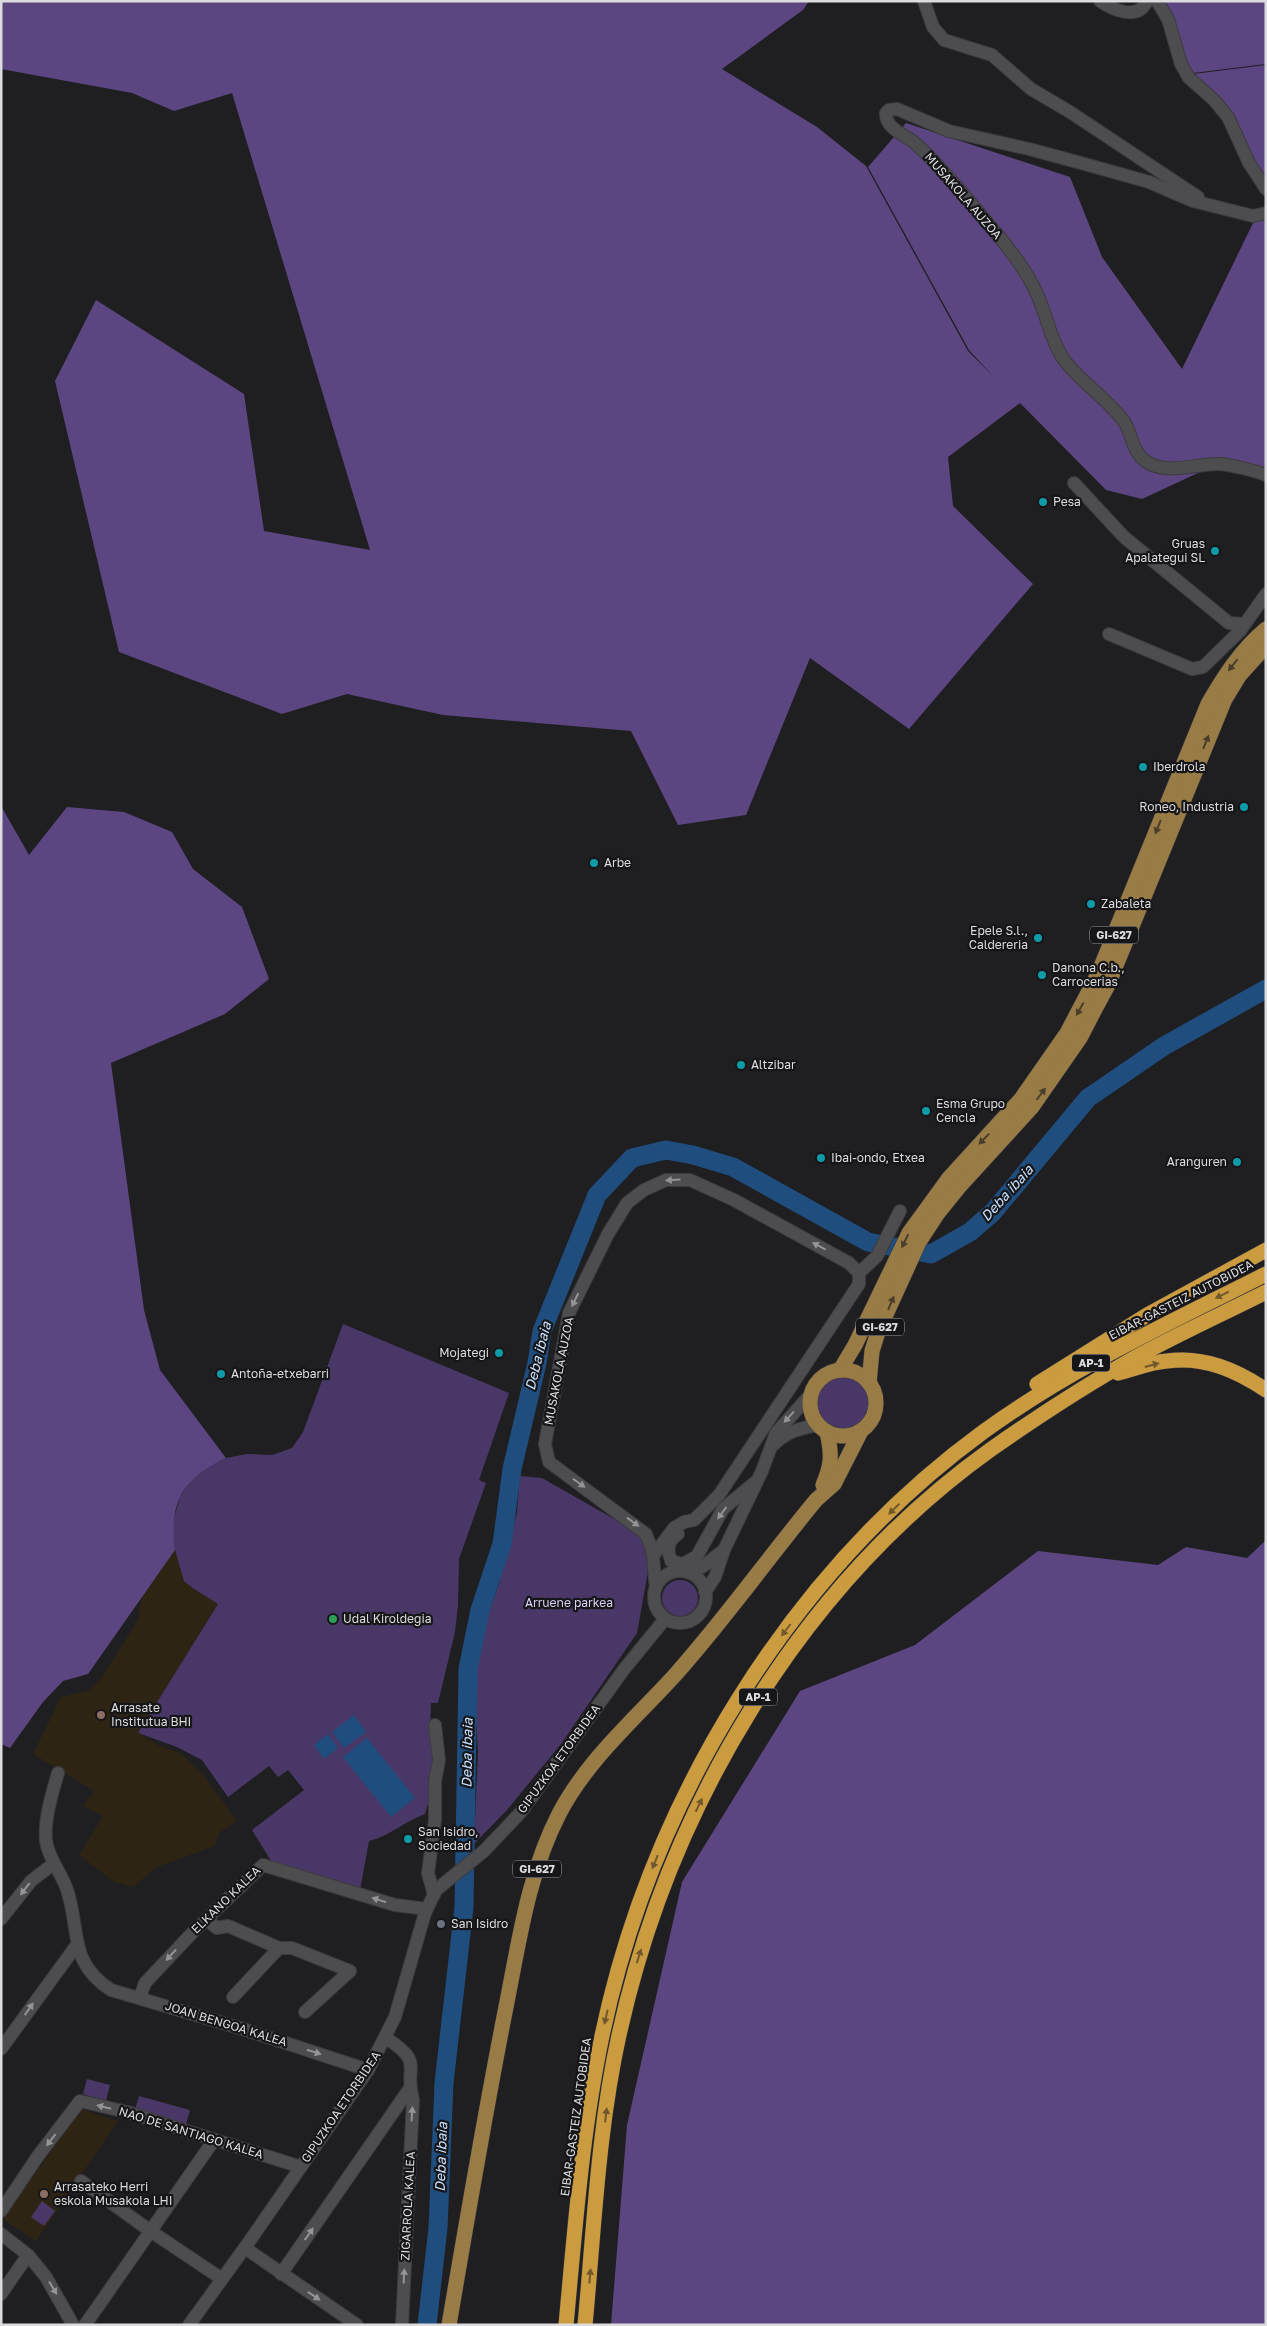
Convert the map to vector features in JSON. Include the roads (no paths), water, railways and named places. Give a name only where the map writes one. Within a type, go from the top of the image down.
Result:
[{"type":"highway","points":[[929,1476],[959,1443],[1046,1377],[1147,1315],[1266,1250]]},
{"type":"highway","name":"EIBAR-GASTEIZ AUTOBIDEA","points":[[566,2325],[592,2090],[602,2036],[617,1973],[640,1899],[669,1828],[706,1752],[742,1693],[787,1629],[836,1569],[873,1529],[929,1476],[982,1433],[1041,1392],[1124,1344],[1266,1274]]},
{"type":"highway","name":"AP-1","points":[[585,2325],[609,2096],[618,2038],[631,1984],[656,1903],[684,1836],[721,1760],[756,1700],[799,1640],[852,1576],[938,1491],[989,1451],[1051,1409],[1135,1358],[1266,1292]]},
{"type":"highway","points":[[1104,1377],[1167,1360],[1191,1360],[1234,1370],[1266,1390]]},
{"type":"main road","name":"GI-627","points":[[816,1500],[831,1467],[831,1451],[823,1429],[811,1411],[811,1394],[822,1378],[840,1370],[949,1178],[1021,1099],[1066,1033],[1098,974],[1208,704],[1224,676],[1244,651],[1266,629]]},
{"type":"main road","name":"GI-627","points":[[925,1220],[1032,1107],[1080,1038],[1108,985],[1225,699],[1239,676],[1266,646]]},
{"type":"main road","name":"GI-627","points":[[449,2325],[482,2129],[527,1900],[547,1839],[560,1812],[577,1785],[615,1738],[710,1634],[816,1500],[834,1484],[861,1431],[872,1418],[875,1410],[874,1393],[869,1383],[872,1351],[897,1271]]},
{"type":"main road","points":[[840,1370],[851,1371],[869,1383]]},
{"type":"main road","points":[[823,1429],[838,1436],[850,1435],[861,1431]]},
{"type":"street","name":"MUSAKOLA AUZOA","points":[[924,1],[933,27],[944,40],[992,55],[1048,100],[1070,112],[1194,193],[1203,202]]},
{"type":"street","points":[[1100,1],[1116,10],[1132,12],[1142,9],[1147,1]]},
{"type":"street","points":[[1157,1],[1168,19],[1181,64],[1189,78],[1214,100],[1228,118],[1249,162],[1266,189]]},
{"type":"street","name":"MUSAKOLA AUZOA","points":[[1266,213],[1253,216],[1193,200],[1149,182],[1075,161],[949,131],[897,109],[889,110],[886,113],[886,119],[892,128],[911,139],[928,155],[996,233],[1018,262],[1037,294],[1050,334],[1061,354],[1069,366],[1123,422],[1135,449],[1142,458],[1151,464],[1165,468],[1218,464],[1266,475]]},
{"type":"street","points":[[1074,483],[1124,537],[1146,557],[1229,623],[1244,624]]},
{"type":"street","points":[[1109,634],[1192,669],[1203,667],[1240,631],[1266,594]]},
{"type":"street","name":"MUSAKOLA AUZOA","points":[[656,1587],[651,1544],[643,1530],[549,1462],[545,1444],[569,1313],[608,1234],[627,1204],[644,1190],[666,1180],[690,1180],[734,1200],[849,1263],[859,1273]]},
{"type":"street","points":[[758,1480],[723,1509],[697,1556],[679,1568],[666,1575],[656,1587],[654,1602],[657,1611],[665,1619],[682,1623],[697,1617],[705,1603],[705,1592],[700,1581],[679,1568],[668,1553],[669,1544],[673,1537],[691,1525],[719,1495],[859,1284],[859,1273],[877,1256],[898,1215]]},
{"type":"street","points":[[705,1592],[715,1577],[724,1550],[758,1480],[776,1433],[811,1394]]},
{"type":"street","points":[[773,1445],[782,1436],[792,1431],[823,1429]]},
{"type":"street","points":[[653,1556],[660,1544],[674,1528],[684,1522],[694,1520]]},
{"type":"street","points":[[679,1568],[702,1567],[724,1550]]},
{"type":"street","name":"GIPUZKOA ETORBIDEA","points":[[189,2325],[245,2248],[368,2070],[386,2038],[402,1995],[427,1909],[434,1895],[450,1878],[484,1851],[521,1812],[630,1662],[665,1619]]},
{"type":"street","points":[[434,1895],[428,1873],[435,1820],[435,1781],[439,1760],[435,1725]]},
{"type":"street","points":[[1,2049],[76,1946],[68,1894],[48,1852],[46,1834],[49,1809],[58,1773]]},
{"type":"street","points":[[1,1919],[32,1881],[53,1864]]},
{"type":"street","name":"ELKANO KALEA","points":[[140,1998],[145,1983],[194,1931],[263,1865],[395,1905],[427,1909]]},
{"type":"street","points":[[207,1920],[217,1928],[228,1926],[279,1948],[292,1948],[350,1971],[305,2012]]},
{"type":"street","name":"JOAN BENGOA KALEA","points":[[76,1946],[96,1979],[111,1990],[368,2070]]},
{"type":"street","points":[[233,1997],[279,1948]]},
{"type":"street","name":"ZIGARROLA KALEA","points":[[386,2038],[407,2054],[410,2060],[410,2088],[413,2100],[402,2325]]},
{"type":"street","points":[[281,2274],[410,2088]]},
{"type":"street","name":"NAO DE SANTIAGO KALEA","points":[[1,2211],[38,2156],[80,2101],[127,2112],[301,2167]]},
{"type":"street","points":[[85,2325],[149,2230],[214,2140]]},
{"type":"street","points":[[81,2181],[149,2230],[222,2278]]},
{"type":"street","points":[[1,2234],[28,2255],[46,2277],[73,2325]]},
{"type":"street","points":[[245,2248],[357,2325]]},
{"type":"street","points":[[1,2294],[28,2255]]},
{"type":"water","points":[[354,1715],[366,1732],[344,1748],[332,1732]]},
{"type":"water","points":[[328,1734],[338,1748],[324,1759],[314,1745]]},
{"type":"water","points":[[367,1738],[415,1798],[391,1817],[343,1757]]},
{"type":"waterway","name":"Deba ibaia","points":[[427,2325],[438,2228],[444,2083],[464,1907],[468,1669],[480,1610],[502,1544],[512,1469],[537,1363],[542,1331],[597,1195],[632,1158],[666,1150],[693,1155],[733,1167],[868,1242],[931,1254],[970,1232],[993,1212],[1088,1098],[1164,1046],[1266,989]]},
{"type":"place","name":"Pesa","points":[[1043,502]]},
{"type":"place","name":"Gruas Apalategui SL","points":[[1215,551]]},
{"type":"place","name":"Iberdrola","points":[[1143,767]]},
{"type":"place","name":"Roneo, Industria","points":[[1244,807]]},
{"type":"place","name":"Arbe","points":[[594,863]]},
{"type":"place","name":"Zabaleta","points":[[1091,904]]},
{"type":"place","name":"Epele S.l., Caldereria","points":[[1038,938]]},
{"type":"place","name":"Danona C.b., Carrocerias","points":[[1042,975]]},
{"type":"place","name":"Altzibar","points":[[741,1065]]},
{"type":"place","name":"Esma Grupo Cencla","points":[[926,1111]]},
{"type":"place","name":"Ibai-ondo, Etxea","points":[[821,1158]]},
{"type":"place","name":"Aranguren","points":[[1237,1162]]},
{"type":"place","name":"Mojategi","points":[[499,1353]]},
{"type":"place","name":"Antoña-etxebarri","points":[[221,1374]]},
{"type":"place","name":"Udal Kiroldegia","points":[[333,1619]]},
{"type":"place","name":"Arrasate Institutua BHI","points":[[101,1715]]},
{"type":"place","name":"San Isidro, Sociedad","points":[[408,1839]]},
{"type":"place","name":"San Isidro","points":[[441,1924]]},
{"type":"place","name":"Arrasateko Herri eskola Musakola LHI","points":[[44,2194]]},
{"type":"park label","name":"Arruene parkea","points":[[569,1603]]}]
